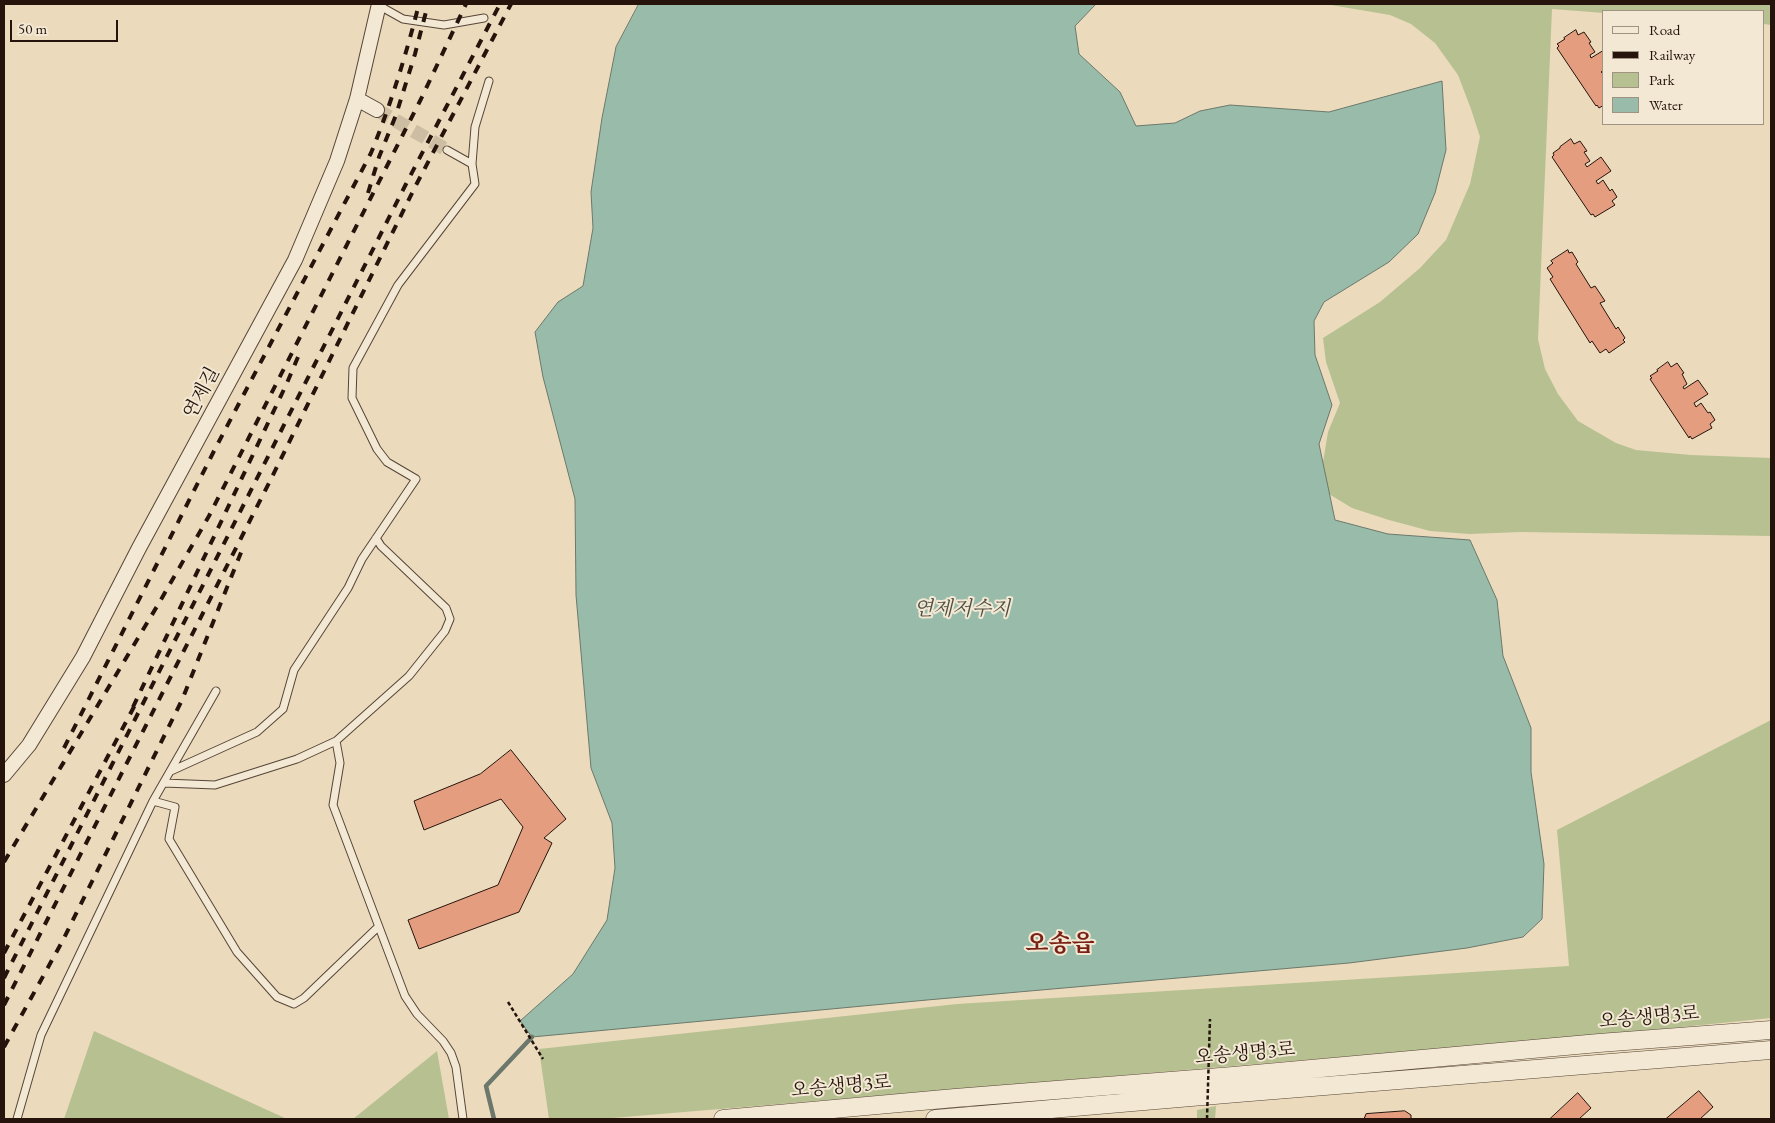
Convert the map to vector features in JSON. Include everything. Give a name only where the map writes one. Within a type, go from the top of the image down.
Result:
[{"type":"street","name":"연제길","points":[[4,775],[29,745],[83,657],[139,548],[295,260],[337,161],[357,99],[378,4]]},
{"type":"street","points":[[357,99],[377,110]]},
{"type":"street","name":"오송생명3로","points":[[723,1119],[1599,1043],[1771,1030]]},
{"type":"street","name":"오송생명3로","points":[[935,1119],[1228,1093],[1771,1050]]},
{"type":"lane","points":[[378,4],[403,18],[444,25],[484,18]]},
{"type":"lane","points":[[171,771],[257,732],[283,709],[294,670],[348,588],[362,559],[416,480],[387,462],[377,449],[352,398],[353,368],[398,285],[474,184],[472,164],[475,127],[489,81]]},
{"type":"lane","points":[[447,150],[472,164]]},
{"type":"lane","points":[[164,783],[215,785],[297,759],[336,741],[409,676],[445,632],[450,619],[446,608],[381,546],[376,538]]},
{"type":"lane","points":[[17,1119],[41,1035],[153,801],[216,691]]},
{"type":"lane","points":[[336,741],[340,763],[333,805],[405,996],[417,1014],[443,1041],[451,1053],[456,1067],[463,1119]]},
{"type":"lane","points":[[153,801],[175,806],[169,839],[238,952],[277,997],[294,1004],[304,998],[378,927]]},
{"type":"path","points":[[508,1002],[543,1059]]},
{"type":"path","points":[[1207,1119],[1210,1019]]},
{"type":"green space","points":[[1325,4],[1771,4],[1771,25],[1765,24],[1765,10],[1602,10],[1602,13],[1552,9],[1538,339],[1545,369],[1558,394],[1578,421],[1616,443],[1636,450],[1691,455],[1771,458],[1771,536],[1521,532],[1470,534],[1430,531],[1352,508],[1329,494],[1323,462],[1328,432],[1340,403],[1326,362],[1323,338],[1380,302],[1420,268],[1446,240],[1470,184],[1480,137],[1458,75],[1435,43],[1411,24],[1390,15]]},
{"type":"green space","points":[[1771,720],[1771,1018],[1602,1035],[601,1119],[549,1119],[539,1049],[957,1004],[1569,966],[1557,830]]},
{"type":"green space","points":[[94,1031],[287,1119],[64,1119]]},
{"type":"green space","points":[[437,1051],[449,1119],[353,1119]]},
{"type":"green space","points":[[1216,1106],[1215,1119],[1197,1119],[1197,1110]]},
{"type":"water","name":"연제저수지","points":[[639,4],[1096,4],[1075,26],[1079,54],[1120,92],[1136,126],[1175,123],[1200,111],[1230,105],[1329,112],[1442,81],[1446,150],[1435,193],[1418,234],[1389,262],[1324,302],[1314,321],[1315,355],[1332,405],[1319,444],[1335,520],[1388,534],[1470,540],[1497,600],[1503,656],[1531,728],[1531,772],[1544,864],[1542,919],[1523,937],[1467,948],[1349,963],[532,1037],[520,1021],[573,974],[607,920],[615,868],[612,823],[591,768],[576,595],[575,499],[543,377],[535,332],[558,302],[583,286],[593,228],[591,192],[602,118],[616,47]]},
{"type":"building","points":[[1576,30],[1578,35],[1584,32],[1595,52],[1590,55],[1591,58],[1602,51],[1602,106],[1599,108],[1557,48],[1559,46],[1557,44]]},
{"type":"building","points":[[1571,139],[1574,144],[1580,141],[1587,151],[1584,152],[1590,161],[1585,164],[1587,167],[1601,157],[1611,171],[1596,181],[1598,184],[1603,180],[1610,191],[1612,189],[1617,197],[1612,201],[1615,205],[1595,217],[1593,214],[1591,215],[1552,157],[1553,153]]},
{"type":"building","points":[[1568,250],[1569,253],[1572,252],[1578,262],[1576,264],[1591,288],[1595,286],[1605,301],[1600,303],[1616,329],[1618,327],[1625,338],[1623,340],[1625,342],[1609,353],[1606,349],[1600,353],[1592,341],[1590,343],[1550,279],[1553,277],[1547,268],[1553,263],[1551,261]]},
{"type":"building","points":[[1668,362],[1671,367],[1677,363],[1684,373],[1682,374],[1687,384],[1683,387],[1684,389],[1698,380],[1708,394],[1694,403],[1696,407],[1701,403],[1715,420],[1710,424],[1712,428],[1692,439],[1690,436],[1689,438],[1650,379],[1652,378],[1650,376]]},
{"type":"building","points":[[511,750],[566,819],[544,838],[552,843],[519,912],[419,949],[408,920],[498,885],[523,827],[501,799],[424,830],[414,801],[480,774]]},
{"type":"building","points":[[1699,1091],[1713,1107],[1700,1119],[1666,1119]]},
{"type":"building","points":[[1578,1093],[1591,1108],[1579,1119],[1550,1119]]},
{"type":"building","points":[[1405,1111],[1411,1115],[1411,1119],[1364,1119],[1366,1114]]},
{"type":"waterway","points":[[494,1119],[486,1086],[532,1037]]},
{"type":"tunnel","points":[[377,110],[447,150]]},
{"type":"railway","points":[[64,748],[215,449],[371,153],[398,79],[419,4]]},
{"type":"railway","points":[[368,193],[379,157],[396,115],[428,4]]},
{"type":"railway","points":[[4,862],[209,516],[421,99],[466,4]]},
{"type":"railway","points":[[4,978],[406,184],[500,4]]},
{"type":"railway","points":[[4,1005],[269,483],[415,187],[511,4]]},
{"type":"railway","points":[[133,707],[298,357]]},
{"type":"railway","points":[[4,1047],[62,942],[182,700],[242,550]]},
{"type":"railway","points":[[4,953],[136,703]]},
{"type":"district","name":"오송읍","points":[[1060,944]]}]
